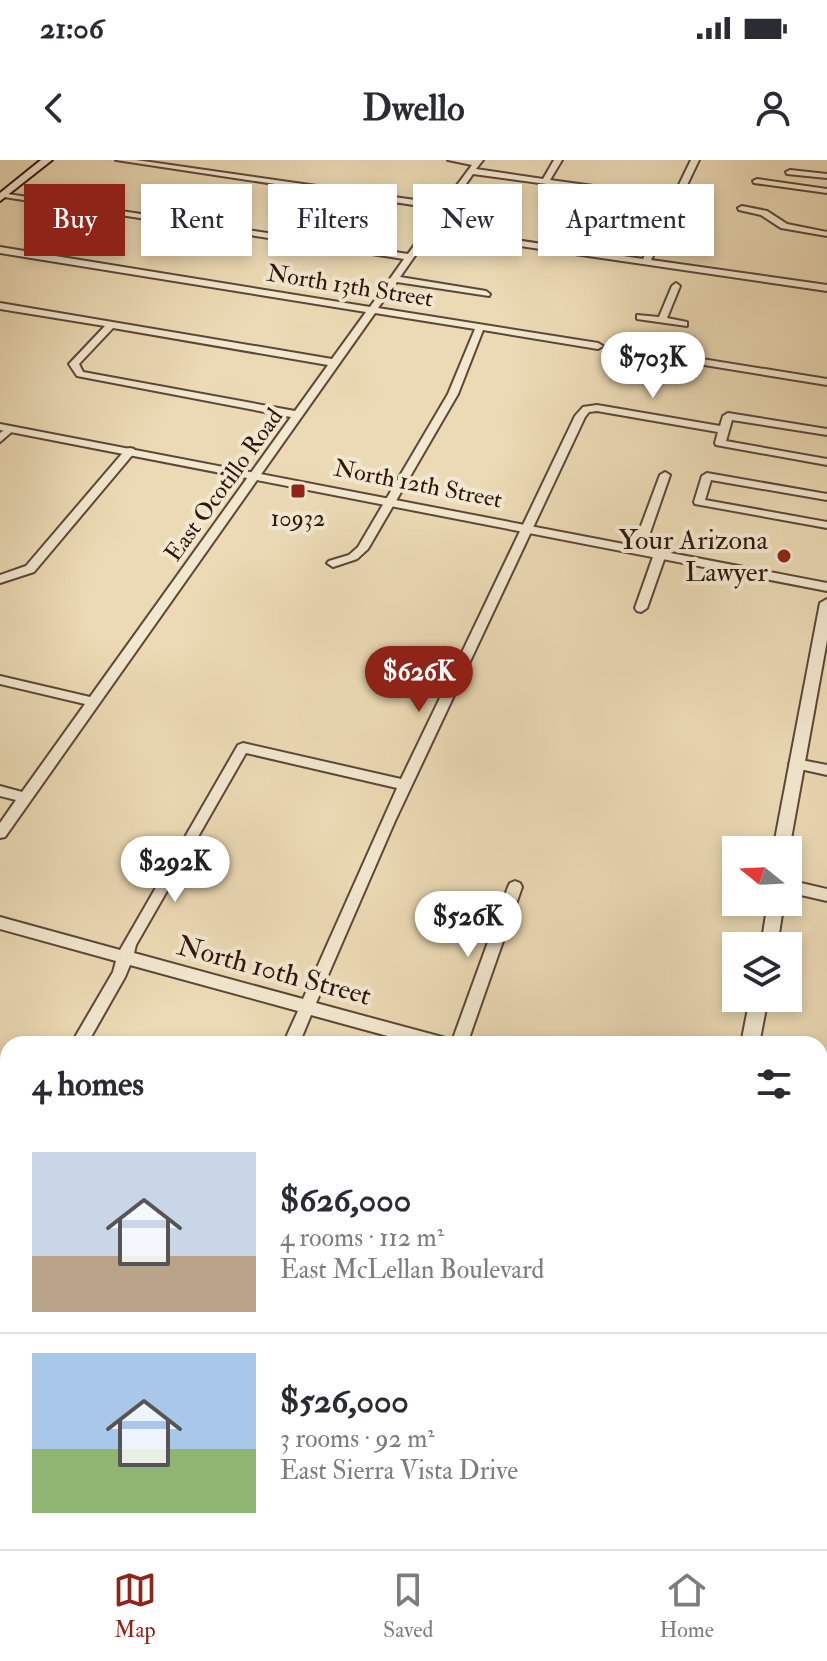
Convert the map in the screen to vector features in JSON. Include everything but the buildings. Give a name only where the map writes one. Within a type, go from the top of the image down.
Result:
[{"type":"main road","points":[[4,193],[47,160]]},
{"type":"street","points":[[120,160],[413,202]]},
{"type":"street","points":[[452,160],[560,184]]},
{"type":"street","points":[[545,182],[558,160]]},
{"type":"street","points":[[682,184],[695,160]]},
{"type":"street","name":"East Ocotillo Road","points":[[462,184],[476,165]]},
{"type":"street","points":[[790,172],[827,176]]},
{"type":"street","points":[[757,181],[827,191]]},
{"type":"street","points":[[4,193],[411,257]]},
{"type":"street","points":[[742,208],[764,213],[784,226],[827,234]]},
{"type":"street","points":[[522,243],[646,261],[680,276],[827,288]]},
{"type":"street","name":"North 13th Street","points":[[0,250],[598,346]]},
{"type":"street","name":"East Ocotillo Road","points":[[0,833],[413,254]]},
{"type":"street","points":[[646,261],[648,256]]},
{"type":"street","points":[[662,320],[680,276]]},
{"type":"street","points":[[394,279],[486,294]]},
{"type":"street","points":[[0,306],[336,363]]},
{"type":"street","points":[[640,317],[684,324]]},
{"type":"street","points":[[111,325],[74,364],[80,374],[299,415]]},
{"type":"street","points":[[333,563],[353,557],[362,549],[453,394],[480,327]]},
{"type":"street","points":[[646,353],[827,382]]},
{"type":"street","points":[[294,1036],[458,672],[586,409],[724,430]]},
{"type":"street","points":[[827,432],[728,416],[720,443],[827,462]]},
{"type":"street","points":[[0,439],[5,428]]},
{"type":"street","name":"North 12th Street","points":[[5,428],[827,587]]},
{"type":"street","points":[[0,579],[30,569],[130,451]]},
{"type":"street","points":[[638,550],[665,475]]},
{"type":"street","points":[[827,497],[707,476],[699,502],[827,525]]},
{"type":"street","points":[[641,608],[660,554]]},
{"type":"street","points":[[783,836],[827,603]]},
{"type":"street","points":[[385,656],[458,672]]},
{"type":"street","points":[[0,680],[93,702]]},
{"type":"street","points":[[83,1036],[126,958],[129,944],[243,748],[406,785]]},
{"type":"street","points":[[796,764],[827,770]]},
{"type":"street","points":[[0,791],[25,798]]},
{"type":"street","points":[[462,1036],[515,887]]},
{"type":"street","points":[[802,889],[827,895]]},
{"type":"street","name":"North 10th Street","points":[[0,923],[414,1036]]},
{"type":"street","points":[[752,1036],[756,1012]]},
{"type":"place","name":"10932","points":[[298,491]]},
{"type":"place","name":"Your Arizona Lawyer","points":[[784,556]]}]
